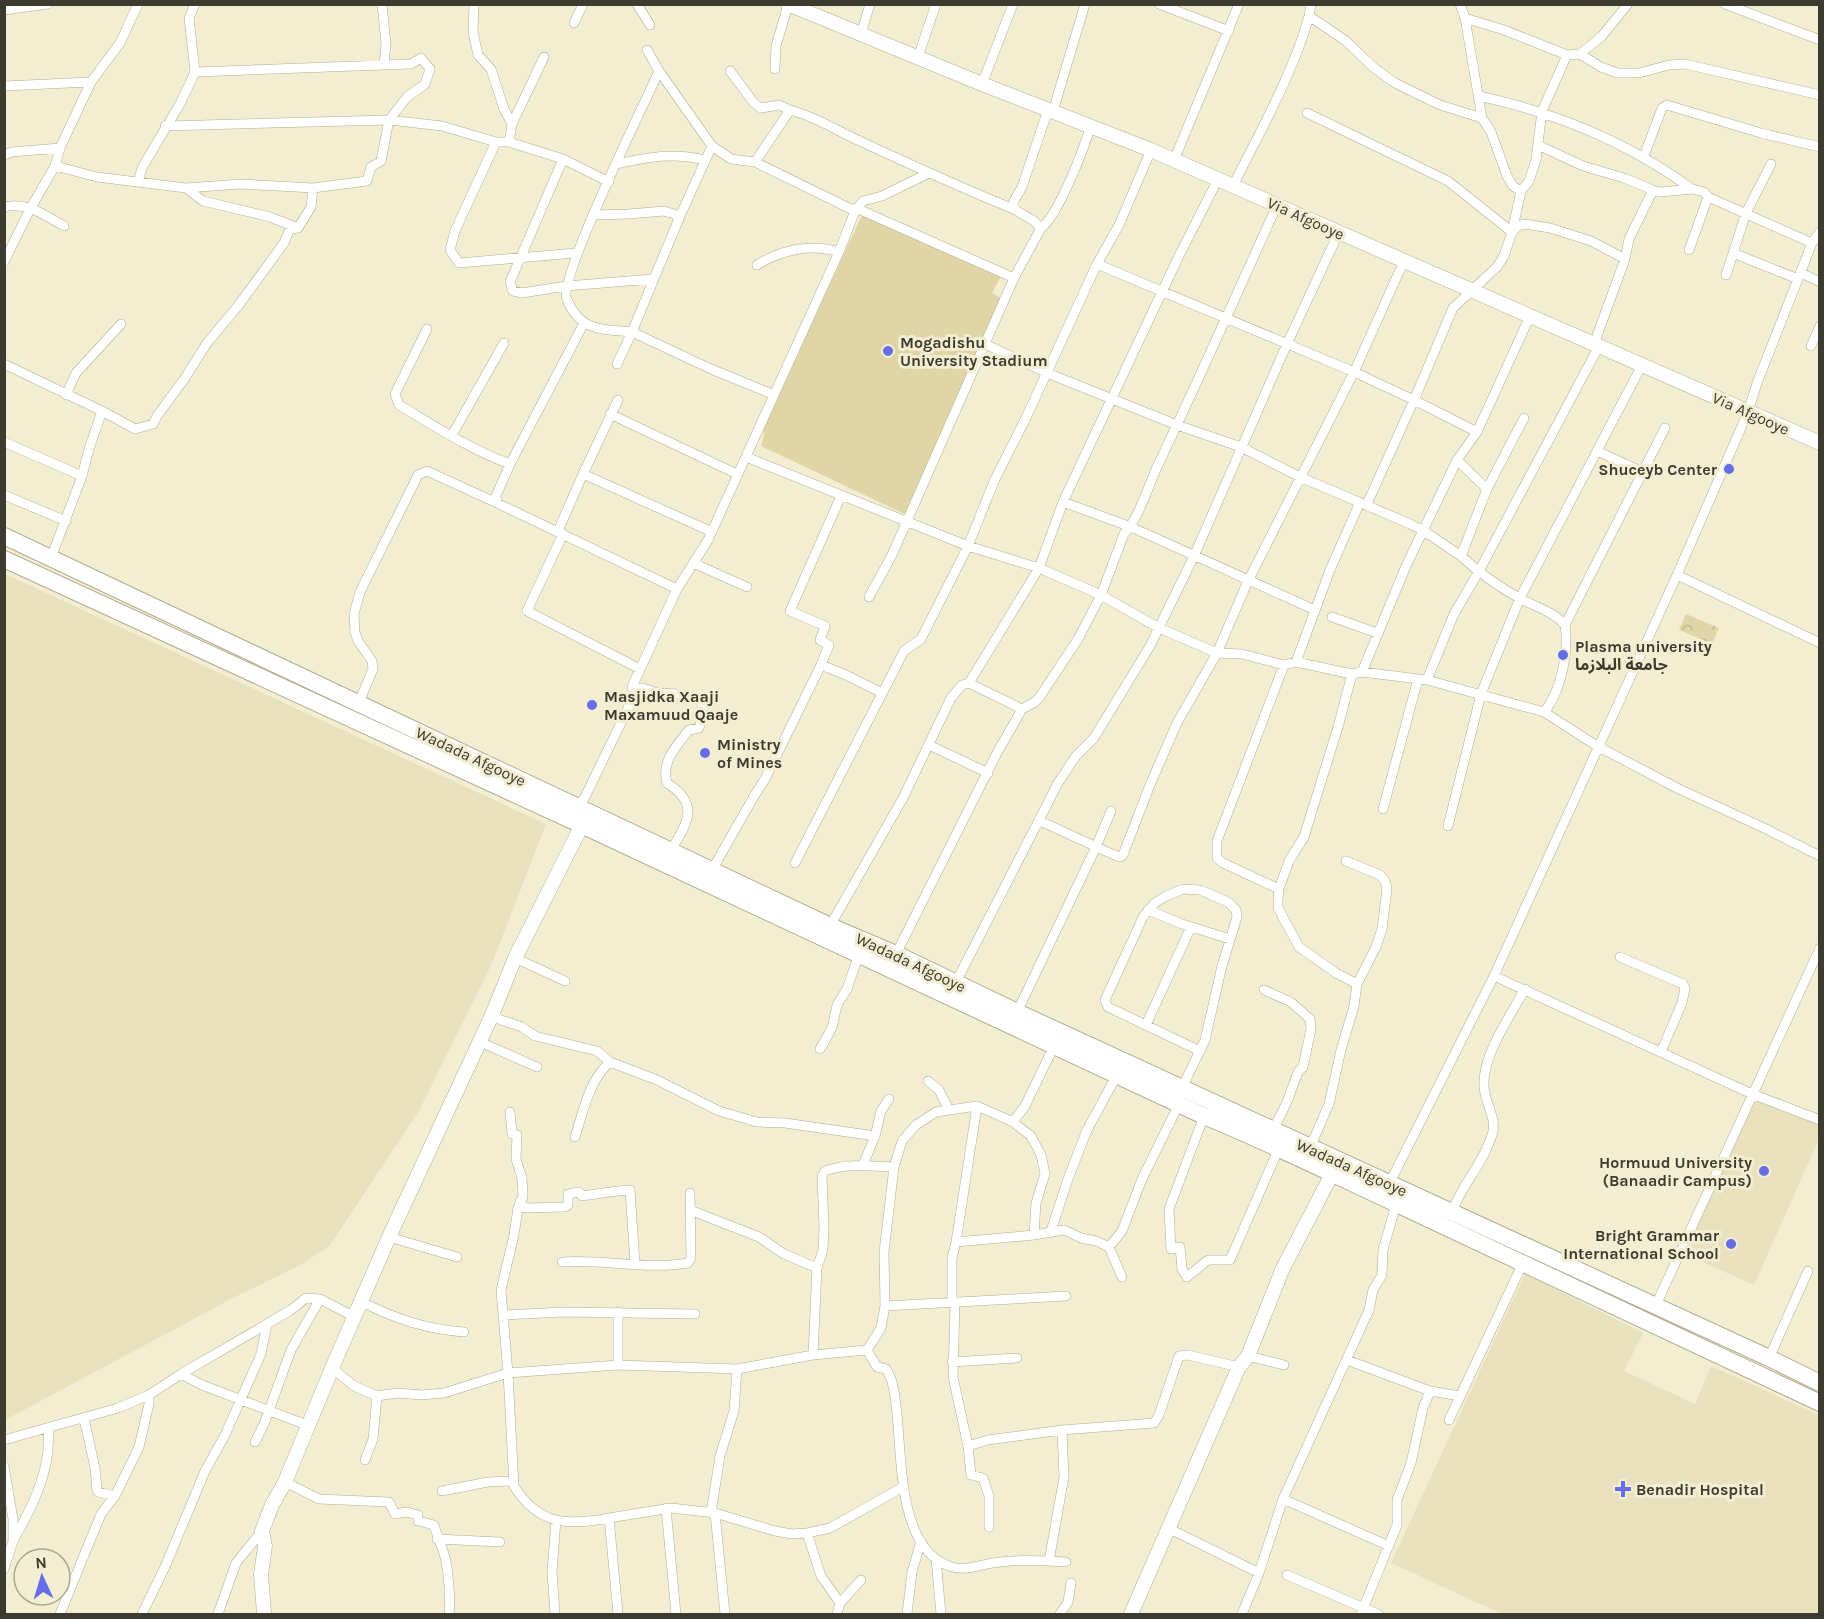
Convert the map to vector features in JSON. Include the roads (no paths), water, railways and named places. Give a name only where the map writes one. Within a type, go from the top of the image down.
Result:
[{"type":"highway","name":"Wadada Afgooye","points":[[4,536],[359,702],[579,815],[671,850],[712,870],[829,933],[860,954],[893,961],[956,982],[1017,1012],[1117,1075],[1273,1130],[1332,1174],[1452,1212],[1820,1383]]},
{"type":"highway","name":"Wadada Afgooye","points":[[4,559],[579,815],[1180,1096],[1204,1116],[1279,1148],[1307,1155],[1392,1194],[1523,1263],[1820,1403]]},
{"type":"street","points":[[4,10],[48,4]]},
{"type":"street","points":[[138,182],[142,168],[181,102],[195,72],[189,18],[195,4]]},
{"type":"street","points":[[382,4],[386,44],[384,65]]},
{"type":"street","points":[[474,4],[473,32],[478,55],[491,69],[504,109],[512,124]]},
{"type":"street","points":[[574,23],[583,4]]},
{"type":"street","points":[[637,4],[650,25]]},
{"type":"street","points":[[861,34],[870,4]]},
{"type":"street","points":[[918,57],[936,4]]},
{"type":"street","points":[[982,84],[1013,4]]},
{"type":"street","points":[[1014,209],[1014,201],[1022,187],[1051,110],[1085,4]]},
{"type":"street","points":[[1174,160],[1239,4]]},
{"type":"street","points":[[1233,186],[1301,41],[1311,4]]},
{"type":"street","points":[[1460,4],[1465,18],[1482,118],[1491,132],[1507,176],[1513,186],[1521,190]]},
{"type":"street","points":[[1465,18],[1504,30],[1567,55],[1580,54],[1602,36],[1628,4]]},
{"type":"street","points":[[1725,4],[1820,40]]},
{"type":"street","points":[[4,262],[30,209],[55,166],[60,148],[91,82],[120,44],[134,5]]},
{"type":"street","points":[[775,69],[776,46],[794,6]]},
{"type":"street","name":"Via Afgooye","points":[[794,6],[982,84],[1092,125],[1151,150],[1820,443]]},
{"type":"street","points":[[1165,6],[1229,31]]},
{"type":"street","points":[[1309,16],[1346,41],[1395,84],[1432,101],[1482,118]]},
{"type":"street","points":[[647,50],[659,71],[712,146],[731,159],[755,162],[855,209],[1014,278]]},
{"type":"street","points":[[1580,54],[1601,67],[1617,73],[1639,73],[1669,65],[1685,64],[1820,95]]},
{"type":"street","points":[[1296,662],[1315,610],[1414,400],[1453,308],[1497,267],[1503,256],[1512,232],[1521,190],[1529,181],[1536,160],[1542,111],[1567,55]]},
{"type":"street","points":[[509,142],[512,124],[544,57]]},
{"type":"street","points":[[55,166],[97,177],[186,188],[241,184],[313,188],[367,181],[371,167],[381,161],[389,120],[407,97],[424,84],[430,69],[421,58],[411,64],[195,72]]},
{"type":"street","points":[[659,71],[576,253],[566,286],[566,298],[578,318],[594,329],[632,332],[704,366],[772,394]]},
{"type":"street","points":[[730,71],[754,103],[761,108],[779,105],[818,118],[859,141],[1014,209],[1041,228]]},
{"type":"street","points":[[4,86],[91,82]]},
{"type":"street","points":[[1479,96],[1542,111],[1624,145],[1693,189],[1704,192],[1708,197],[1812,243]]},
{"type":"street","points":[[1644,156],[1662,108],[1667,105],[1761,133],[1820,147]]},
{"type":"street","points":[[755,162],[790,110]]},
{"type":"street","points":[[1307,113],[1448,181],[1512,232]]},
{"type":"street","points":[[165,126],[389,120],[442,126],[496,141],[509,142],[563,159],[609,182]]},
{"type":"street","points":[[869,597],[907,522],[1014,278],[1041,228],[1049,221],[1057,206],[1092,125]]},
{"type":"street","points":[[496,141],[455,231],[450,250],[459,263],[576,253]]},
{"type":"street","points":[[1538,145],[1583,166],[1660,192],[1693,189]]},
{"type":"street","points":[[617,364],[712,146]]},
{"type":"street","points":[[4,155],[12,152],[60,148]]},
{"type":"street","points":[[795,863],[904,651],[921,639],[968,546],[995,479],[1097,264],[1119,225],[1151,150]]},
{"type":"street","points":[[616,164],[668,155],[685,155],[705,160]]},
{"type":"street","points":[[563,159],[519,258],[510,282],[513,291],[522,293],[566,286],[653,279]]},
{"type":"street","points":[[1726,275],[1746,213],[1771,164]]},
{"type":"street","points":[[218,1614],[236,1563],[262,1531],[272,1505],[285,1482],[307,1425],[389,1238],[480,1042],[584,799],[634,696],[632,687],[640,669],[677,590],[708,540],[772,394],[839,252],[855,209],[863,201],[882,196],[929,173]]},
{"type":"street","points":[[969,683],[1039,568],[1063,502],[1111,397],[1218,179]]},
{"type":"street","points":[[186,188],[203,201],[270,217],[298,228]]},
{"type":"street","points":[[298,228],[311,207],[313,188]]},
{"type":"street","points":[[1383,809],[1423,680],[1454,614],[1478,573],[1597,345],[1629,239],[1653,190]]},
{"type":"street","points":[[1689,250],[1708,197]]},
{"type":"street","points":[[4,207],[13,204],[35,209],[64,226]]},
{"type":"street","points":[[893,961],[1022,709],[1039,698],[1077,639],[1101,595],[1124,534],[1131,527],[1277,205]]},
{"type":"street","points":[[594,214],[664,211],[680,216]]},
{"type":"street","points":[[1512,232],[1524,224],[1550,228],[1591,241],[1624,259]]},
{"type":"street","points":[[4,364],[135,429],[153,424],[207,343],[238,306],[284,243],[290,228],[298,228]]},
{"type":"street","points":[[956,982],[1067,768],[1094,738],[1137,670],[1159,628],[1194,556],[1339,232]]},
{"type":"street","points":[[1242,1614],[1259,1573],[1283,1498],[1347,1360],[1369,1310],[1373,1290],[1382,1275],[1383,1251],[1392,1194],[1677,575],[1748,412],[1757,383],[1812,243],[1820,232]]},
{"type":"street","points":[[757,265],[775,254],[789,250],[820,247],[839,252]]},
{"type":"street","points":[[1733,254],[1820,282]]},
{"type":"street","points":[[1040,821],[1120,857],[1123,855],[1177,723],[1217,653],[1248,581],[1354,372],[1404,261]]},
{"type":"street","points":[[1097,264],[1354,372],[1477,432]]},
{"type":"street","points":[[1357,984],[1336,973],[1299,947],[1278,908],[1279,889],[1289,861],[1304,837],[1357,673],[1457,460],[1477,432],[1530,316]]},
{"type":"street","points":[[497,504],[496,495],[510,464],[562,367],[572,341],[584,323]]},
{"type":"street","points":[[66,395],[76,373],[121,324]]},
{"type":"street","points":[[1811,345],[1820,326]]},
{"type":"street","points":[[428,329],[395,394],[399,405],[493,458],[510,464]]},
{"type":"street","points":[[452,435],[504,343]]},
{"type":"street","points":[[985,344],[1047,373],[1177,425],[1241,447],[1300,477],[1424,531],[1461,556],[1478,573],[1520,598],[1555,615],[1565,625]]},
{"type":"street","points":[[1448,825],[1481,694],[1520,598],[1642,365]]},
{"type":"street","points":[[618,400],[583,474],[561,533],[527,611],[640,669]]},
{"type":"street","points":[[51,558],[82,476],[102,411]]},
{"type":"street","points":[[610,414],[737,474]]},
{"type":"street","points":[[1461,556],[1488,489],[1524,418]]},
{"type":"street","points":[[1544,712],[1552,702],[1560,682],[1567,638],[1565,625],[1665,428]]},
{"type":"street","points":[[4,442],[82,476]]},
{"type":"street","points":[[1597,451],[1643,472]]},
{"type":"street","points":[[746,457],[968,546],[1039,568],[1101,595],[1159,628],[1217,653],[1242,654],[1284,665],[1296,662],[1357,673],[1423,680],[1544,712],[1598,746],[1701,801],[1762,826],[1820,856]]},
{"type":"street","points":[[1457,460],[1488,489]]},
{"type":"street","points":[[359,702],[373,669],[372,660],[358,641],[355,632],[354,614],[360,592],[418,475],[427,471],[677,590]]},
{"type":"street","points":[[583,474],[710,531]]},
{"type":"street","points":[[4,495],[66,521]]},
{"type":"street","points":[[712,870],[765,779],[829,645],[820,640],[825,626],[790,611],[841,496]]},
{"type":"street","points":[[1063,502],[1131,527],[1315,610]]},
{"type":"street","points":[[693,563],[747,587]]},
{"type":"street","points":[[1677,575],[1820,643]]},
{"type":"street","points":[[1332,617],[1377,633]]},
{"type":"street","points":[[821,665],[882,693]]},
{"type":"street","points":[[1279,889],[1223,863],[1217,858],[1215,850],[1284,665]]},
{"type":"street","points":[[829,933],[903,798],[951,698],[962,685],[969,683],[1022,709]]},
{"type":"street","points":[[632,687],[643,687],[657,693],[679,694],[701,701],[704,712],[699,729],[689,730],[671,753],[665,774],[668,783],[680,791],[686,799],[689,810],[671,850]]},
{"type":"street","points":[[928,745],[988,773]]},
{"type":"street","points":[[1017,1012],[1111,811]]},
{"type":"street","points":[[1307,1155],[1329,1104],[1354,1006],[1357,984],[1376,947],[1382,929],[1388,888],[1386,881],[1380,875],[1346,861]]},
{"type":"street","points":[[1109,1247],[1122,1232],[1142,1179],[1200,1051],[1212,1018],[1222,966],[1237,917],[1236,910],[1228,902],[1200,890],[1183,889],[1166,896],[1148,910],[1105,1000],[1108,1007],[1200,1051]]},
{"type":"street","points":[[1148,910],[1230,939]]},
{"type":"street","points":[[1146,1025],[1191,927]]},
{"type":"street","points":[[1655,1307],[1820,948]]},
{"type":"street","points":[[820,1049],[832,1028],[837,1005],[847,989],[860,954]]},
{"type":"street","points":[[1620,957],[1683,984],[1685,988],[1682,1003],[1661,1052]]},
{"type":"street","points":[[515,958],[565,981]]},
{"type":"street","points":[[1494,976],[1752,1094],[1820,1120]]},
{"type":"street","points":[[1452,1212],[1459,1194],[1475,1173],[1492,1136],[1494,1124],[1484,1089],[1487,1064],[1497,1040],[1526,989]]},
{"type":"street","points":[[1264,990],[1291,1002],[1310,1019],[1311,1029],[1303,1067],[1298,1072],[1273,1130]]},
{"type":"street","points":[[492,1014],[501,1020],[522,1027],[535,1036],[597,1052],[610,1062],[657,1080],[719,1111],[757,1122],[784,1123],[875,1136]]},
{"type":"street","points":[[1013,1122],[1025,1106],[1056,1038]]},
{"type":"street","points":[[480,1042],[537,1067]]},
{"type":"street","points":[[575,1137],[586,1097],[602,1070],[610,1062]]},
{"type":"street","points":[[1051,1231],[1068,1179],[1088,1130],[1117,1075]]},
{"type":"street","points":[[928,1081],[939,1090],[949,1110]]},
{"type":"street","points":[[863,1165],[875,1136],[881,1111],[889,1099]]},
{"type":"street","points":[[977,1106],[952,1258],[954,1303],[952,1362],[953,1377],[968,1446],[971,1475],[983,1478],[988,1490],[989,1527]]},
{"type":"street","points":[[867,1350],[880,1328],[885,1306],[884,1252],[894,1167],[902,1142],[916,1125],[936,1112],[977,1106],[1013,1122],[1031,1136],[1041,1155],[1045,1174],[1036,1203],[1034,1235]]},
{"type":"street","points":[[510,1112],[512,1134],[517,1135],[516,1159],[522,1178],[523,1196],[518,1208],[501,1290],[513,1481],[521,1498],[533,1510],[556,1520],[581,1523],[666,1509],[713,1513],[792,1534],[830,1528],[903,1487]]},
{"type":"street","points":[[1204,1116],[1169,1209],[1171,1249],[1180,1247],[1182,1269],[1187,1277],[1208,1260],[1230,1260],[1279,1148]]},
{"type":"street","points":[[813,1355],[817,1268],[823,1250],[822,1176],[825,1171],[832,1168],[863,1165],[894,1167]]},
{"type":"street","points":[[1131,1614],[1284,1268],[1332,1174]]},
{"type":"street","points":[[520,1202],[525,1208],[565,1207],[568,1205],[568,1194],[579,1192],[582,1196],[630,1190],[635,1264]]},
{"type":"street","points":[[562,1262],[688,1263],[691,1258],[690,1193]]},
{"type":"street","points":[[690,1210],[759,1237],[784,1254],[817,1268]]},
{"type":"street","points":[[956,1242],[1064,1230],[1109,1247],[1122,1277]]},
{"type":"street","points":[[389,1238],[457,1257]]},
{"type":"street","points":[[1449,1420],[1523,1263]]},
{"type":"street","points":[[1769,1358],[1808,1271]]},
{"type":"street","points":[[885,1306],[1066,1296]]},
{"type":"street","points":[[4,1440],[118,1408],[149,1395],[291,1310],[306,1298],[320,1299],[355,1317]]},
{"type":"street","points":[[255,1442],[264,1424],[291,1350],[320,1299]]},
{"type":"street","points":[[362,1302],[392,1317],[423,1327],[464,1332]]},
{"type":"street","points":[[503,1315],[618,1312],[695,1314]]},
{"type":"street","points":[[618,1312],[618,1365]]},
{"type":"street","points":[[142,1614],[165,1568],[205,1472],[225,1435],[261,1354],[267,1324]]},
{"type":"street","points":[[332,1368],[354,1386],[376,1396],[398,1393],[422,1395],[444,1393],[508,1373],[618,1365],[737,1369],[813,1355],[867,1350]]},
{"type":"street","points":[[867,1350],[877,1367],[886,1369],[893,1385],[903,1487],[912,1526],[936,1559],[953,1567],[967,1569],[991,1563],[1066,1562]]},
{"type":"street","points":[[968,1446],[988,1440],[1062,1430],[1154,1423],[1159,1415],[1177,1360],[1183,1354],[1284,1365]]},
{"type":"street","points":[[952,1362],[1017,1358]]},
{"type":"street","points":[[1347,1360],[1430,1391],[1460,1396]]},
{"type":"street","points":[[725,1614],[713,1513],[720,1456],[734,1410],[737,1369]]},
{"type":"street","points":[[181,1374],[202,1385],[307,1425]]},
{"type":"street","points":[[1363,1611],[1397,1525],[1397,1500],[1411,1463],[1423,1408],[1430,1391]]},
{"type":"street","points":[[60,1614],[101,1514],[115,1496],[139,1447],[149,1395]]},
{"type":"street","points":[[365,1460],[373,1439],[376,1396]]},
{"type":"street","points":[[84,1418],[95,1468],[97,1490],[115,1496]]},
{"type":"street","points":[[4,1569],[13,1541],[29,1512],[47,1461],[48,1428]]},
{"type":"street","points":[[1049,1562],[1064,1477],[1062,1430]]},
{"type":"street","points":[[4,1466],[14,1519],[13,1541]]},
{"type":"street","points":[[442,1491],[488,1482],[513,1481]]},
{"type":"street","points":[[285,1482],[319,1498],[388,1502],[395,1514],[407,1512],[418,1515],[418,1521],[434,1525],[445,1558],[449,1614]]},
{"type":"street","points":[[1283,1498],[1389,1546]]},
{"type":"street","points":[[666,1509],[676,1614]]},
{"type":"street","points":[[609,1518],[618,1614]]},
{"type":"street","points":[[555,1614],[552,1572],[556,1520]]},
{"type":"street","points":[[1170,1529],[1259,1573]]},
{"type":"street","points":[[262,1531],[265,1546],[261,1574],[264,1614]]},
{"type":"street","points":[[807,1533],[820,1576],[840,1603]]},
{"type":"street","points":[[437,1539],[500,1542]]},
{"type":"street","points":[[907,1614],[912,1572],[921,1541]]},
{"type":"street","points":[[936,1559],[941,1614]]},
{"type":"street","points":[[1287,1575],[1363,1611],[1378,1614]]},
{"type":"street","points":[[837,1614],[840,1603],[861,1580]]},
{"type":"street","points":[[1060,1614],[1068,1602],[1071,1582]]},
{"type":"place","name":"Mogadishu University Stadium","points":[[888,351]]},
{"type":"place","name":"Shuceyb Center","points":[[1729,469]]},
{"type":"place","name":"Plasma university جامعة البلازما","points":[[1563,655]]},
{"type":"place","name":"Masjidka Xaaji Maxamuud Qaaje","points":[[592,705]]},
{"type":"place","name":"Ministry of Mines","points":[[705,753]]},
{"type":"place","name":"Hormuud University (Banaadir Campus)","points":[[1764,1171]]},
{"type":"place","name":"Bright Grammar International School","points":[[1731,1244]]},
{"type":"place","name":"Benadir Hospital","points":[[1623,1489]]}]
